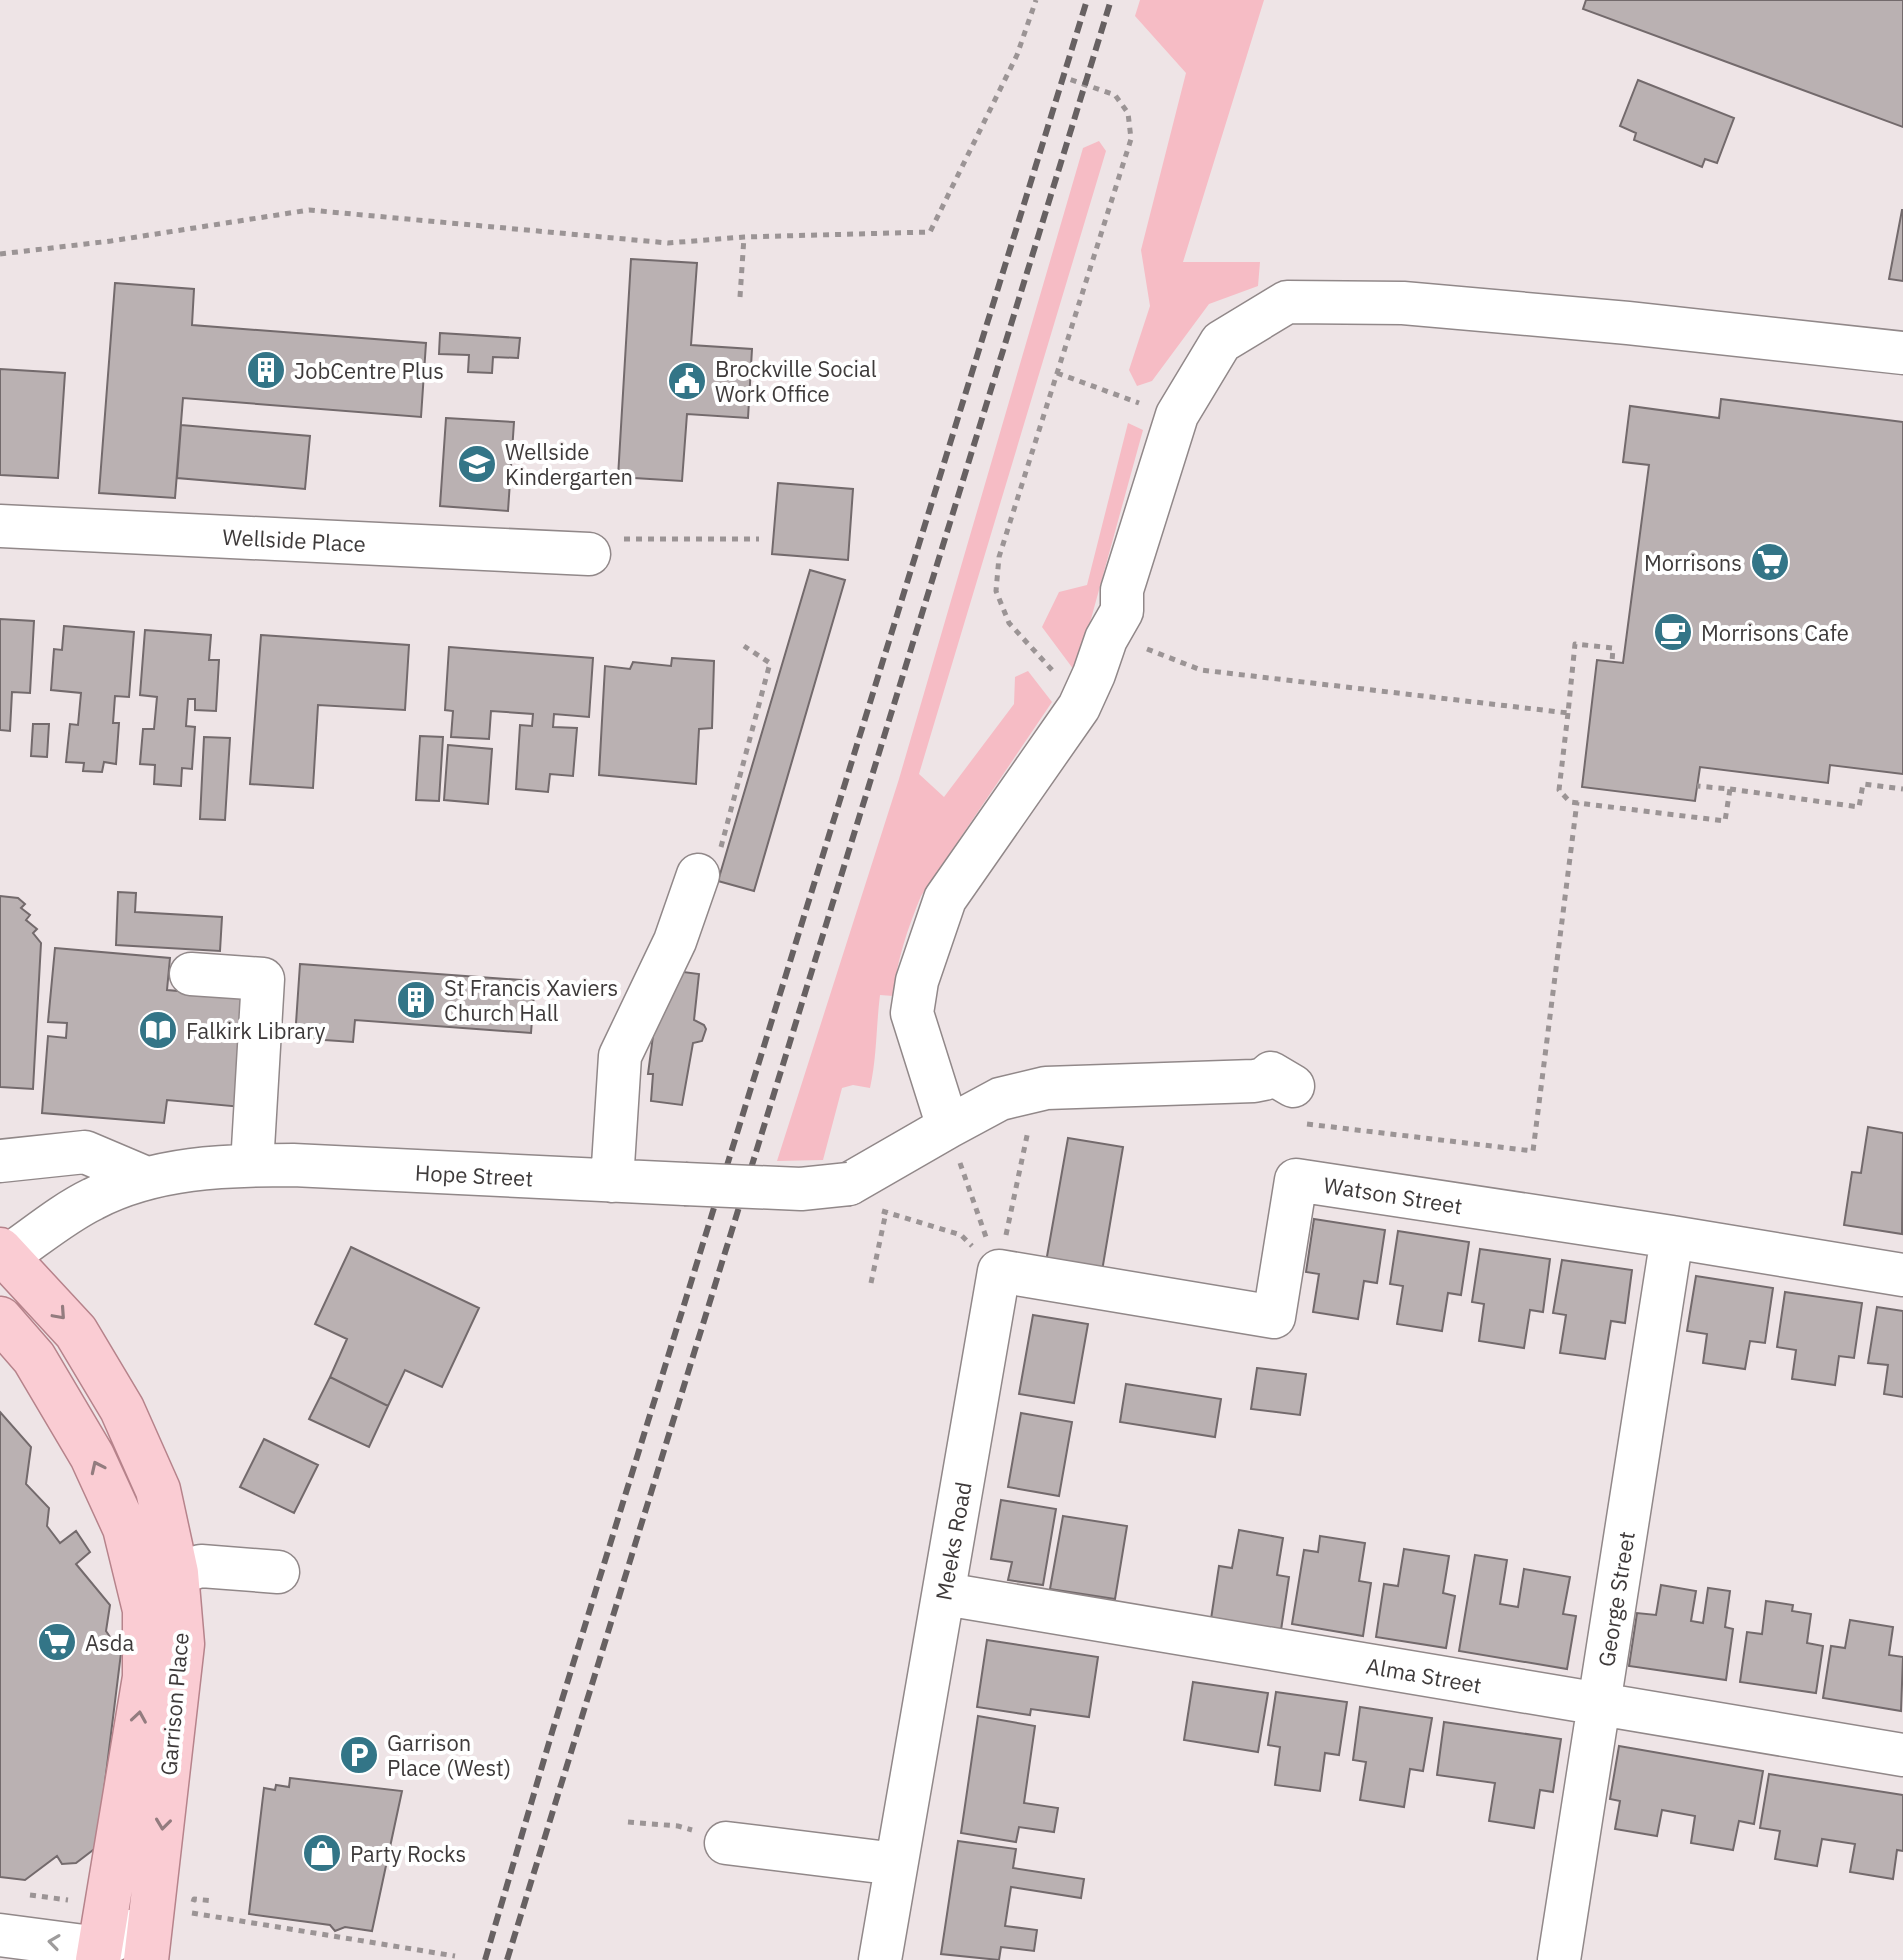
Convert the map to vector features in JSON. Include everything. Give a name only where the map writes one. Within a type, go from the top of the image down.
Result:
[{"type":"main road","name":"Garrison Place","points":[[3,1256],[76,1332],[122,1409],[158,1490],[176,1573],[182,1644],[163,1930]]},
{"type":"main road","name":"Garrison Place","points":[[0,1319],[34,1358],[92,1456],[125,1528],[145,1610],[145,1677],[99,1954]]},
{"type":"street","points":[[948,1127],[912,1013],[917,981],[945,899],[1079,707],[1106,639],[1122,611],[1122,590],[1177,415],[1221,342],[1287,302],[1418,304],[1903,353]]},
{"type":"street","name":"Wellside Place","points":[[0,526],[589,554]]},
{"type":"street","points":[[612,1181],[620,1056],[675,941],[695,881]]},
{"type":"street","points":[[191,974],[263,979],[252,1165]]},
{"type":"street","name":"Hope Street","points":[[3,1256],[92,1199],[144,1177],[252,1165],[801,1189],[860,1196],[948,1127],[1000,1099],[1046,1088],[1264,1079],[1285,1086]]},
{"type":"street","points":[[0,1161],[85,1152],[144,1177]]},
{"type":"street","name":"Watson Street","points":[[999,1271],[1274,1317],[1296,1180],[1903,1275]]},
{"type":"street","name":"George Street","points":[[1559,1960],[1672,1237]]},
{"type":"street","name":"Meeks Road","points":[[880,1960],[999,1271]]},
{"type":"street","points":[[176,1573],[201,1566],[278,1572]]},
{"type":"street","name":"Alma Street","points":[[945,1594],[1903,1755]]},
{"type":"street","points":[[726,1843],[896,1864]]},
{"type":"street","points":[[0,1935],[99,1954],[163,1930]]},
{"type":"path","points":[[0,254],[111,241],[309,210],[668,243],[744,237],[930,232],[1017,55],[1036,0]]},
{"type":"path","points":[[1063,77],[1115,95],[1128,113],[1131,139],[999,557],[996,591],[1009,623],[1040,655],[1079,707]]},
{"type":"path","points":[[740,297],[744,237]]},
{"type":"path","points":[[1057,373],[1177,415]]},
{"type":"path","points":[[589,554],[600,544],[613,539],[759,539]]},
{"type":"path","points":[[1612,662],[1613,648],[1575,644],[1559,790],[1570,802],[1725,821],[1730,789]]},
{"type":"path","points":[[695,881],[714,873],[770,663],[744,646]]},
{"type":"path","points":[[1140,646],[1201,670],[1568,713]]},
{"type":"path","points":[[1697,786],[1859,807],[1863,784],[1903,789]]},
{"type":"path","points":[[1285,1086],[1533,1151],[1577,802]]},
{"type":"path","points":[[999,1271],[1030,1122]]},
{"type":"path","points":[[948,1127],[999,1271]]},
{"type":"path","points":[[860,1196],[886,1212],[961,1235],[999,1271]]},
{"type":"path","points":[[871,1283],[886,1212]]},
{"type":"path","points":[[628,1822],[678,1826]]},
{"type":"path","points":[[23,1895],[63,1899]]},
{"type":"path","points":[[163,1930],[194,1899],[214,1901]]},
{"type":"path","points":[[209,1915],[455,1956]]},
{"type":"shaded area","points":[[1140,0],[1264,0],[1183,262],[1260,262],[1258,286],[1209,304],[1152,381],[1137,386],[1129,370],[1150,306],[1141,250],[1186,73],[1135,16]]},
{"type":"shaded area","points":[[1099,141],[1106,151],[919,774],[944,797],[1014,704],[1015,677],[1028,671],[1052,702],[921,896],[903,945],[893,996],[880,995],[870,1088],[853,1085],[842,1088],[823,1160],[777,1161],[899,779],[1083,148]]},
{"type":"shaded area","points":[[1128,423],[1143,430],[1074,670],[1042,627],[1059,592],[1087,585]]},
{"type":"building","points":[[1586,0],[1903,0],[1903,127],[1583,9]]},
{"type":"building","points":[[1638,80],[1734,118],[1717,163],[1705,159],[1702,167],[1634,140],[1636,133],[1620,126]]},
{"type":"building","points":[[1903,210],[1903,281],[1889,279]]},
{"type":"building","name":"Brockville Social Work Office","points":[[631,259],[697,263],[691,345],[752,349],[748,418],[687,414],[682,481],[618,477]]},
{"type":"building","name":"JobCentre Plus","points":[[115,283],[194,289],[192,325],[426,343],[421,417],[183,398],[175,498],[99,493]]},
{"type":"building","points":[[440,333],[520,338],[518,358],[493,357],[492,373],[468,372],[469,355],[439,354]]},
{"type":"building","points":[[0,369],[65,373],[58,478],[0,475]]},
{"type":"building","name":"Morrisons","points":[[1721,399],[1903,422],[1903,774],[1830,765],[1828,783],[1700,767],[1695,801],[1582,787],[1597,660],[1623,663],[1649,465],[1623,462],[1630,406],[1719,418]]},
{"type":"building","name":"Wellside Kindergarten","points":[[446,418],[514,422],[508,511],[440,506]]},
{"type":"building","points":[[181,425],[310,436],[305,489],[177,478]]},
{"type":"building","points":[[778,483],[853,489],[848,560],[772,554]]},
{"type":"building","points":[[810,570],[845,580],[754,891],[718,881]]},
{"type":"building","points":[[0,619],[34,621],[30,693],[12,692],[10,731],[0,730]]},
{"type":"building","points":[[64,626],[134,632],[129,697],[115,696],[113,723],[119,723],[116,764],[104,762],[102,772],[83,771],[84,763],[66,762],[70,724],[78,725],[81,693],[51,690],[54,649],[62,650]]},
{"type":"building","points":[[145,630],[211,635],[209,660],[219,660],[216,711],[195,710],[195,699],[188,699],[186,726],[195,727],[192,769],[182,768],[181,786],[154,784],[155,765],[140,764],[143,729],[154,729],[157,697],[140,695]]},
{"type":"building","points":[[261,635],[409,645],[405,710],[318,705],[313,788],[250,784]]},
{"type":"building","points":[[449,647],[593,658],[589,717],[554,714],[553,727],[577,728],[573,776],[550,774],[548,792],[516,789],[520,725],[532,726],[533,714],[491,711],[489,739],[451,737],[453,711],[445,710]]},
{"type":"building","points":[[672,658],[714,661],[712,728],[699,729],[696,784],[599,775],[605,666],[630,669],[633,662],[671,666]]},
{"type":"building","points":[[33,724],[49,724],[47,757],[31,756]]},
{"type":"building","points":[[420,736],[443,737],[439,801],[416,800]]},
{"type":"building","points":[[204,737],[230,738],[225,820],[200,819]]},
{"type":"building","points":[[448,745],[492,749],[488,804],[444,800]]},
{"type":"building","points":[[118,892],[136,893],[135,912],[222,917],[220,951],[116,945]]},
{"type":"building","points":[[0,896],[18,898],[25,904],[21,908],[30,915],[26,920],[37,929],[33,933],[41,943],[33,1089],[0,1087]]},
{"type":"building","name":"Falkirk Library","points":[[55,948],[170,958],[167,990],[251,997],[242,1107],[167,1100],[164,1123],[42,1113],[48,1036],[66,1038],[67,1023],[48,1022]]},
{"type":"building","name":"St Francis Xaviers Church Hall","points":[[300,964],[535,981],[531,1033],[355,1020],[353,1042],[295,1038]]},
{"type":"building","points":[[668,970],[699,974],[694,1020],[706,1029],[702,1041],[693,1043],[682,1105],[651,1101],[653,1074],[648,1074],[659,990]]},
{"type":"building","points":[[1868,1127],[1903,1133],[1902,1234],[1844,1225],[1852,1172],[1861,1173]]},
{"type":"building","points":[[1068,1138],[1123,1147],[1102,1271],[1046,1262]]},
{"type":"building","points":[[1314,1219],[1385,1230],[1377,1283],[1364,1281],[1358,1319],[1313,1312],[1319,1274],[1306,1272]]},
{"type":"building","points":[[1398,1231],[1469,1242],[1461,1295],[1448,1293],[1442,1331],[1397,1324],[1403,1286],[1390,1284]]},
{"type":"building","points":[[351,1247],[479,1308],[442,1387],[405,1370],[388,1406],[330,1377],[347,1339],[315,1324]]},
{"type":"building","points":[[1480,1249],[1550,1259],[1543,1312],[1530,1310],[1524,1348],[1479,1341],[1484,1304],[1472,1302]]},
{"type":"building","points":[[1562,1260],[1632,1270],[1625,1323],[1611,1321],[1605,1359],[1560,1353],[1566,1315],[1553,1313]]},
{"type":"building","points":[[1696,1276],[1773,1288],[1765,1343],[1750,1341],[1745,1369],[1703,1363],[1707,1334],[1687,1331]]},
{"type":"building","points":[[1785,1292],[1862,1303],[1854,1358],[1839,1356],[1835,1385],[1792,1379],[1796,1350],[1777,1347]]},
{"type":"building","points":[[1877,1307],[1903,1311],[1903,1397],[1884,1394],[1888,1365],[1868,1363]]},
{"type":"building","points":[[1033,1315],[1088,1324],[1074,1403],[1019,1394]]},
{"type":"building","points":[[1257,1368],[1306,1374],[1300,1415],[1251,1409]]},
{"type":"building","points":[[330,1377],[388,1406],[369,1447],[309,1419]]},
{"type":"building","points":[[1126,1384],[1221,1399],[1215,1437],[1120,1422]]},
{"type":"building","name":"Asda","points":[[0,1412],[31,1447],[26,1484],[49,1508],[47,1526],[60,1543],[76,1531],[90,1552],[76,1564],[110,1605],[106,1631],[121,1653],[97,1847],[76,1863],[62,1864],[57,1856],[25,1880],[0,1877]]},
{"type":"building","points":[[1021,1413],[1072,1422],[1059,1496],[1008,1487]]},
{"type":"building","points":[[264,1439],[318,1465],[294,1513],[240,1487]]},
{"type":"building","points":[[1001,1500],[1056,1509],[1043,1585],[1008,1580],[1012,1562],[991,1559]]},
{"type":"building","points":[[1063,1516],[1127,1526],[1115,1599],[1050,1589]]},
{"type":"building","points":[[1239,1530],[1283,1538],[1277,1575],[1289,1577],[1281,1630],[1211,1619],[1219,1566],[1232,1568]]},
{"type":"building","points":[[1320,1536],[1365,1543],[1359,1581],[1371,1583],[1363,1636],[1292,1624],[1304,1550],[1318,1552]]},
{"type":"building","points":[[1404,1549],[1449,1556],[1443,1593],[1455,1596],[1446,1648],[1376,1637],[1384,1584],[1398,1586]]},
{"type":"building","points":[[1475,1555],[1507,1560],[1500,1604],[1518,1607],[1524,1569],[1570,1577],[1563,1614],[1576,1616],[1567,1669],[1459,1651]]},
{"type":"building","points":[[1661,1585],[1696,1591],[1691,1621],[1703,1623],[1708,1588],[1730,1591],[1725,1627],[1733,1629],[1726,1680],[1629,1666],[1637,1613],[1656,1615]]},
{"type":"building","points":[[1766,1601],[1793,1605],[1792,1611],[1811,1614],[1807,1643],[1823,1646],[1816,1693],[1740,1682],[1747,1632],[1762,1634]]},
{"type":"building","points":[[1850,1620],[1893,1627],[1889,1655],[1903,1657],[1901,1711],[1823,1698],[1831,1646],[1845,1648]]},
{"type":"building","points":[[987,1640],[1098,1657],[1089,1717],[1031,1709],[1030,1715],[977,1707]]},
{"type":"building","points":[[1193,1682],[1268,1693],[1258,1752],[1184,1740]]},
{"type":"building","points":[[1276,1692],[1347,1702],[1339,1755],[1325,1753],[1320,1791],[1275,1785],[1280,1747],[1268,1745]]},
{"type":"building","points":[[1360,1707],[1432,1718],[1423,1771],[1410,1769],[1404,1807],[1360,1800],[1366,1762],[1353,1760]]},
{"type":"building","points":[[978,1716],[1035,1726],[1024,1803],[1058,1808],[1054,1832],[1019,1827],[1016,1842],[961,1833]]},
{"type":"building","points":[[1444,1722],[1561,1739],[1553,1792],[1540,1790],[1534,1828],[1489,1821],[1495,1783],[1437,1775]]},
{"type":"building","points":[[1619,1746],[1763,1771],[1754,1824],[1739,1821],[1733,1850],[1691,1843],[1695,1816],[1662,1810],[1657,1836],[1615,1829],[1620,1801],[1610,1799]]},
{"type":"building","points":[[1769,1774],[1903,1795],[1903,1851],[1897,1850],[1893,1879],[1850,1872],[1855,1844],[1822,1839],[1817,1866],[1775,1859],[1780,1831],[1760,1828]]},
{"type":"building","name":"Party Rocks","points":[[290,1778],[402,1791],[372,1931],[345,1927],[335,1931],[330,1925],[249,1914],[264,1788],[275,1790],[276,1785],[289,1787]]},
{"type":"building","points":[[958,1841],[1016,1849],[1013,1868],[1084,1879],[1081,1898],[1011,1887],[1005,1926],[1037,1930],[1034,1951],[1001,1947],[999,1960],[941,1954]]},
{"type":"railway","points":[[485,1960],[553,1729],[1087,0]]},
{"type":"railway","points":[[507,1960],[1111,0]]},
{"type":"place","name":"JobCentre Plus","points":[[266,370]]},
{"type":"place","name":"Brockville Social Work Office","points":[[687,381]]},
{"type":"place","name":"Wellside Kindergarten","points":[[477,464]]},
{"type":"place","name":"Morrisons","points":[[1770,562]]},
{"type":"place","name":"Morrisons Cafe","points":[[1673,632]]},
{"type":"place","name":"St Francis Xaviers Church Hall","points":[[416,1000]]},
{"type":"place","name":"Falkirk Library","points":[[158,1030]]},
{"type":"place","name":"Asda","points":[[57,1642]]},
{"type":"place","name":"Garrison Place (West)","points":[[359,1755]]},
{"type":"place","name":"Party Rocks","points":[[322,1853]]}]
